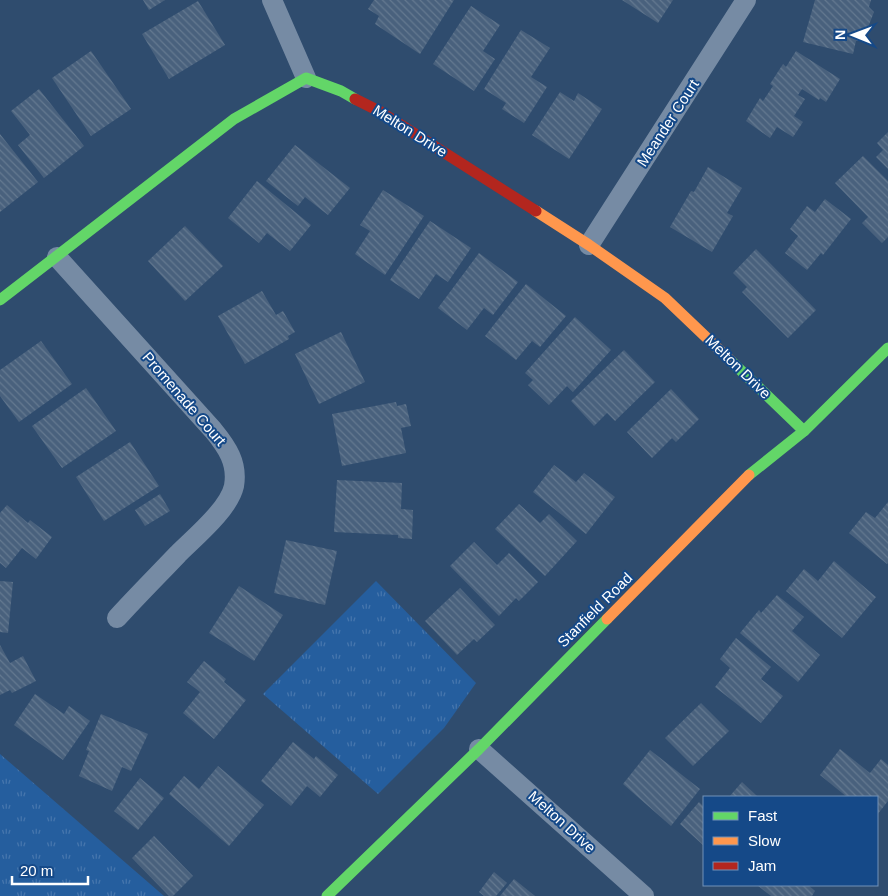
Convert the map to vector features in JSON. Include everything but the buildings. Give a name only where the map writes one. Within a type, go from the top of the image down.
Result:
[{"type":"street","points":[[0,300],[234,119],[306,78],[272,0]]},
{"type":"street","name":"Meander Court","points":[[589,244],[746,0]]},
{"type":"street","name":"Melton Drive","points":[[306,78],[341,91],[379,111],[589,244],[665,298],[804,431]]},
{"type":"street","name":"Promenade Court","points":[[56,257],[213,430],[229,451],[234,465],[234,487],[227,501],[117,618]]},
{"type":"street","name":"Stanfield Road","points":[[327,896],[479,749],[744,480],[804,431],[888,348]]},
{"type":"street","name":"Melton Drive","points":[[479,749],[644,896]]},
{"type":"green space","points":[[376,581],[476,683],[444,728],[378,794],[263,694]]},
{"type":"green space","points":[[0,754],[164,896],[0,896]]},
{"type":"traffic: fast","points":[[0,300],[234,119],[306,78],[341,91],[355,99]]},
{"type":"traffic: fast","points":[[749,475],[804,431],[888,348]]},
{"type":"traffic: fast","points":[[731,361],[804,431]]},
{"type":"traffic: fast","points":[[327,896],[479,749],[607,619]]},
{"type":"traffic: slow","points":[[536,211],[665,298],[731,361]]},
{"type":"traffic: slow","points":[[607,619],[749,475]]},
{"type":"traffic: jam","points":[[355,99],[379,111],[536,211]]}]
